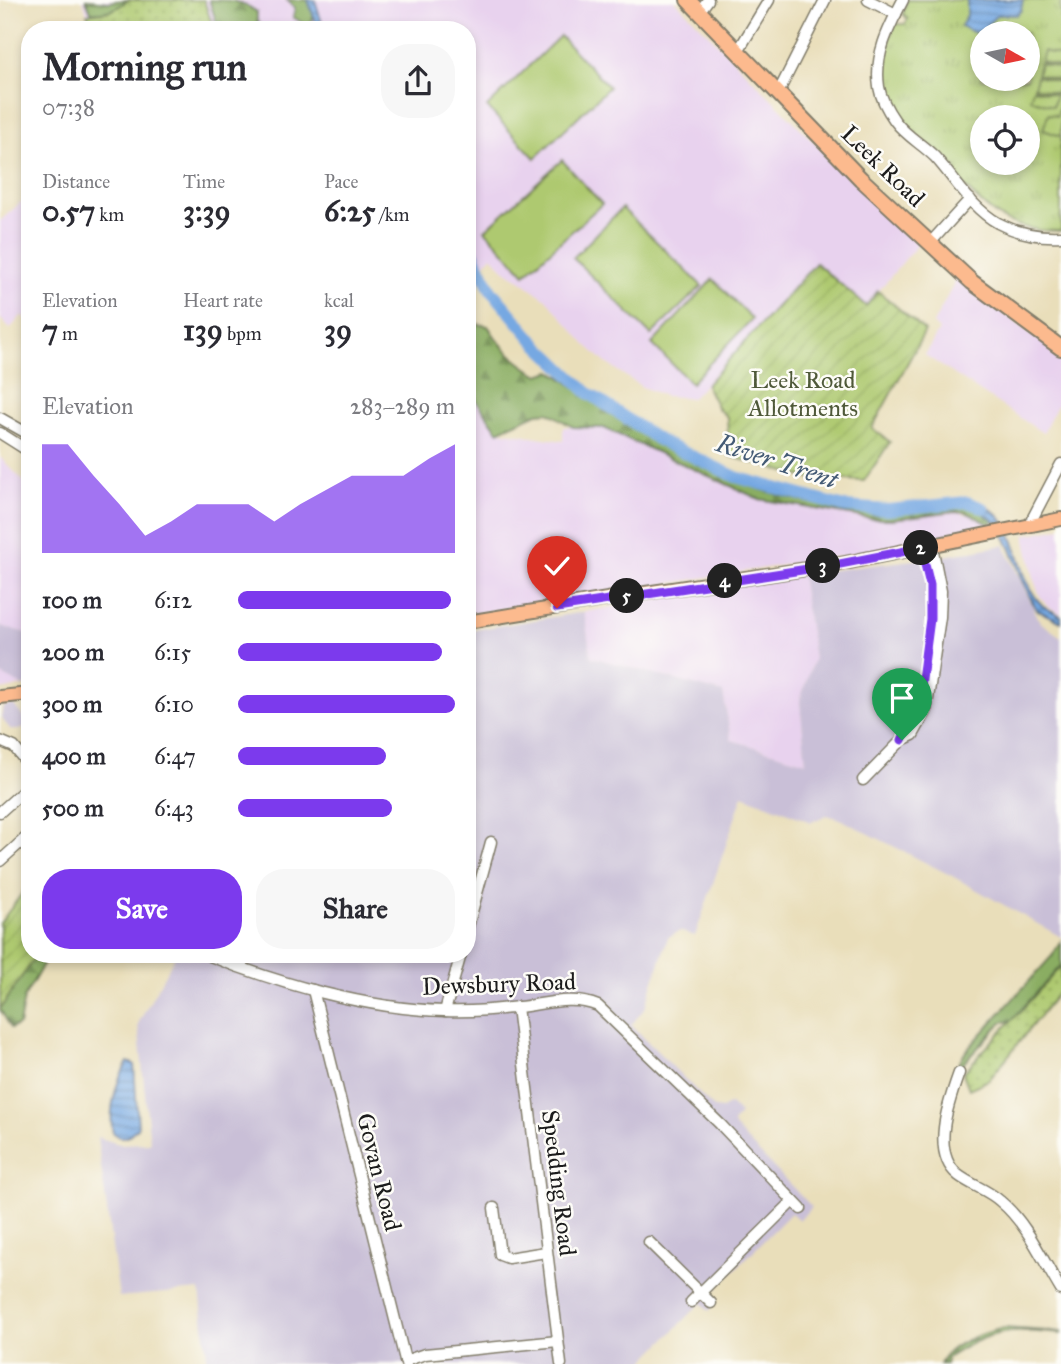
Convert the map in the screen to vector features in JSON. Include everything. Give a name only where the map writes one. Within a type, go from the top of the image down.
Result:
[{"type":"highway","name":"Leek Road","points":[[688,0],[703,6],[738,51],[861,179],[972,282],[1061,348]]},
{"type":"main road","points":[[476,621],[840,564],[1061,519]]},
{"type":"main road","points":[[0,697],[21,695]]},
{"type":"street","points":[[738,51],[769,0]]},
{"type":"street","points":[[778,93],[825,0]]},
{"type":"street","points":[[868,0],[896,14]]},
{"type":"street","points":[[903,0],[882,46],[878,66],[879,86],[884,102],[905,133],[933,156],[970,199],[992,219],[1011,229],[1061,236]]},
{"type":"street","points":[[930,243],[970,199]]},
{"type":"street","points":[[0,418],[21,430]]},
{"type":"street","points":[[0,433],[21,446]]},
{"type":"street","points":[[1030,526],[1061,464]]},
{"type":"street","points":[[863,780],[902,740],[919,702],[930,619],[927,547]]},
{"type":"street","points":[[0,741],[15,747],[21,755]]},
{"type":"street","points":[[0,812],[21,793]]},
{"type":"street","points":[[0,861],[21,842]]},
{"type":"street","points":[[476,897],[491,842]]},
{"type":"street","name":"Dewsbury Road","points":[[232,963],[313,990],[400,1007],[445,1011],[517,1007],[571,1000],[587,1001],[598,1006],[720,1124],[802,1209]]},
{"type":"street","points":[[445,1011],[458,963]]},
{"type":"street","name":"Govan Road","points":[[313,990],[405,1362]]},
{"type":"street","name":"Spedding Road","points":[[517,1007],[561,1364]]},
{"type":"street","points":[[958,1073],[944,1116],[945,1157],[948,1164],[958,1175],[1000,1201],[1028,1236],[1061,1290]]},
{"type":"street","points":[[691,1302],[793,1201]]},
{"type":"street","points":[[494,1209],[500,1255],[508,1258],[546,1252]]},
{"type":"street","points":[[649,1242],[711,1303]]},
{"type":"street","points":[[405,1362],[425,1354],[558,1341]]},
{"type":"shaded area","points":[[83,0],[675,0],[847,176],[919,243],[866,306],[816,263],[692,398],[666,396],[642,387],[606,363],[586,345],[546,299],[503,268],[492,256],[476,271],[476,21],[89,21]]},
{"type":"shaded area","points":[[21,202],[21,316],[10,329],[0,318],[0,221]]},
{"type":"shaded area","points":[[957,278],[1061,356],[1061,398],[1043,433],[925,355],[939,330],[933,324]]},
{"type":"shaded area","points":[[476,399],[499,431],[563,441],[563,427],[604,428],[759,499],[873,519],[955,511],[989,524],[988,528],[879,550],[476,614]]},
{"type":"shaded area","points":[[0,457],[21,479],[21,632],[0,626]]},
{"type":"shaded area","points":[[1061,528],[1061,614],[1046,605],[1040,596],[1025,535]]},
{"type":"shaded area","points":[[1004,545],[1040,622],[1061,637],[1061,937],[952,876],[840,819],[827,815],[811,822],[743,795],[695,936],[680,931],[668,937],[645,1008],[631,1025],[714,1108],[722,1109],[730,1104],[740,1114],[733,1123],[734,1127],[812,1207],[799,1220],[791,1213],[711,1294],[717,1302],[709,1311],[701,1303],[641,1364],[208,1364],[200,1290],[119,1297],[97,1137],[119,1144],[150,1143],[138,1024],[171,963],[476,963],[476,630],[584,612],[591,657],[723,693],[731,740],[806,762],[800,701],[814,658],[801,574],[945,556]]},
{"type":"shaded area","points":[[801,574],[814,658],[800,701],[806,762],[731,740],[723,693],[591,657],[584,612]]},
{"type":"shaded area","points":[[0,626],[21,632],[21,685],[0,674]]},
{"type":"shaded area","points":[[0,674],[21,685],[21,686],[0,690]]},
{"type":"shaded area","points":[[13,704],[21,714],[21,728],[11,730],[1,718],[3,707]]},
{"type":"green space","points":[[86,0],[128,0],[106,11],[91,12]]},
{"type":"green space","points":[[128,0],[204,0],[211,21],[90,21],[87,14],[111,11]]},
{"type":"green space","points":[[209,0],[234,2],[257,12],[257,21],[216,21]]},
{"type":"green space","points":[[287,0],[308,0],[314,16],[311,21],[299,21],[293,17],[295,8]]},
{"type":"green space","points":[[907,0],[1061,0],[1061,231],[1027,228],[988,209],[954,174],[955,166],[951,165],[950,169],[915,137],[891,107],[883,72],[886,50],[895,24],[905,24],[908,19],[903,14]]},
{"type":"green space","points":[[560,36],[609,87],[535,158],[487,107]]},
{"type":"green space","points":[[1044,51],[1061,56],[1061,67],[1041,61]]},
{"type":"green space","points":[[1040,63],[1061,69],[1060,80],[1040,75]]},
{"type":"green space","points":[[1040,77],[1060,82],[1056,93],[1040,89]]},
{"type":"green space","points":[[1032,91],[1056,95],[1053,106],[1030,99]]},
{"type":"green space","points":[[1061,101],[1061,136],[1043,130],[1048,114],[1057,116]]},
{"type":"green space","points":[[562,160],[602,204],[525,274],[485,230]]},
{"type":"green space","points":[[622,208],[702,286],[651,335],[573,258]]},
{"type":"green space","name":"Leek Road Allotments","points":[[816,263],[866,306],[878,291],[925,331],[872,428],[890,442],[864,481],[807,478],[729,456],[727,417],[718,409],[706,385]]},
{"type":"green space","points":[[713,279],[752,319],[691,383],[652,344]]},
{"type":"green space","points":[[476,324],[488,326],[510,354],[531,371],[539,375],[551,371],[640,433],[700,465],[742,483],[791,498],[849,510],[889,513],[961,506],[976,508],[995,520],[989,524],[966,512],[955,511],[873,519],[759,499],[604,428],[573,427],[548,412],[537,413],[498,431],[476,400]]},
{"type":"green space","points":[[21,895],[21,963],[31,963],[0,1009],[0,923]]},
{"type":"green space","points":[[1061,941],[1061,965],[1058,969],[1011,1021],[1002,1022],[960,1067],[959,1063],[966,1051],[1052,956]]},
{"type":"green space","points":[[31,963],[44,963],[24,998],[19,1025],[11,1028],[0,1009]]},
{"type":"green space","points":[[1061,965],[1061,989],[989,1080],[969,1089],[963,1073]]},
{"type":"green space","points":[[1004,1328],[1061,1334],[1001,1333],[962,1348],[947,1358],[946,1364],[940,1364],[958,1345]]},
{"type":"water","points":[[308,0],[315,0],[321,21],[315,21]]},
{"type":"water","points":[[967,0],[1023,0],[1017,15],[997,15],[991,21],[970,21],[970,30],[961,26],[967,15]]},
{"type":"water","points":[[967,500],[986,506],[999,516],[1015,545],[1032,592],[1042,605],[1061,616],[1061,622],[1037,610],[1003,533],[993,520]]},
{"type":"water","points":[[128,1062],[134,1064],[138,1127],[127,1137],[119,1137],[113,1133],[112,1106]]},
{"type":"waterway","name":"River Trent","points":[[476,259],[491,290],[534,341],[587,392],[660,441],[736,477],[845,507],[888,510],[967,502],[983,508]]},
{"type":"route","points":[[557,608],[840,564],[921,548],[932,600],[919,702],[902,740]]}]
